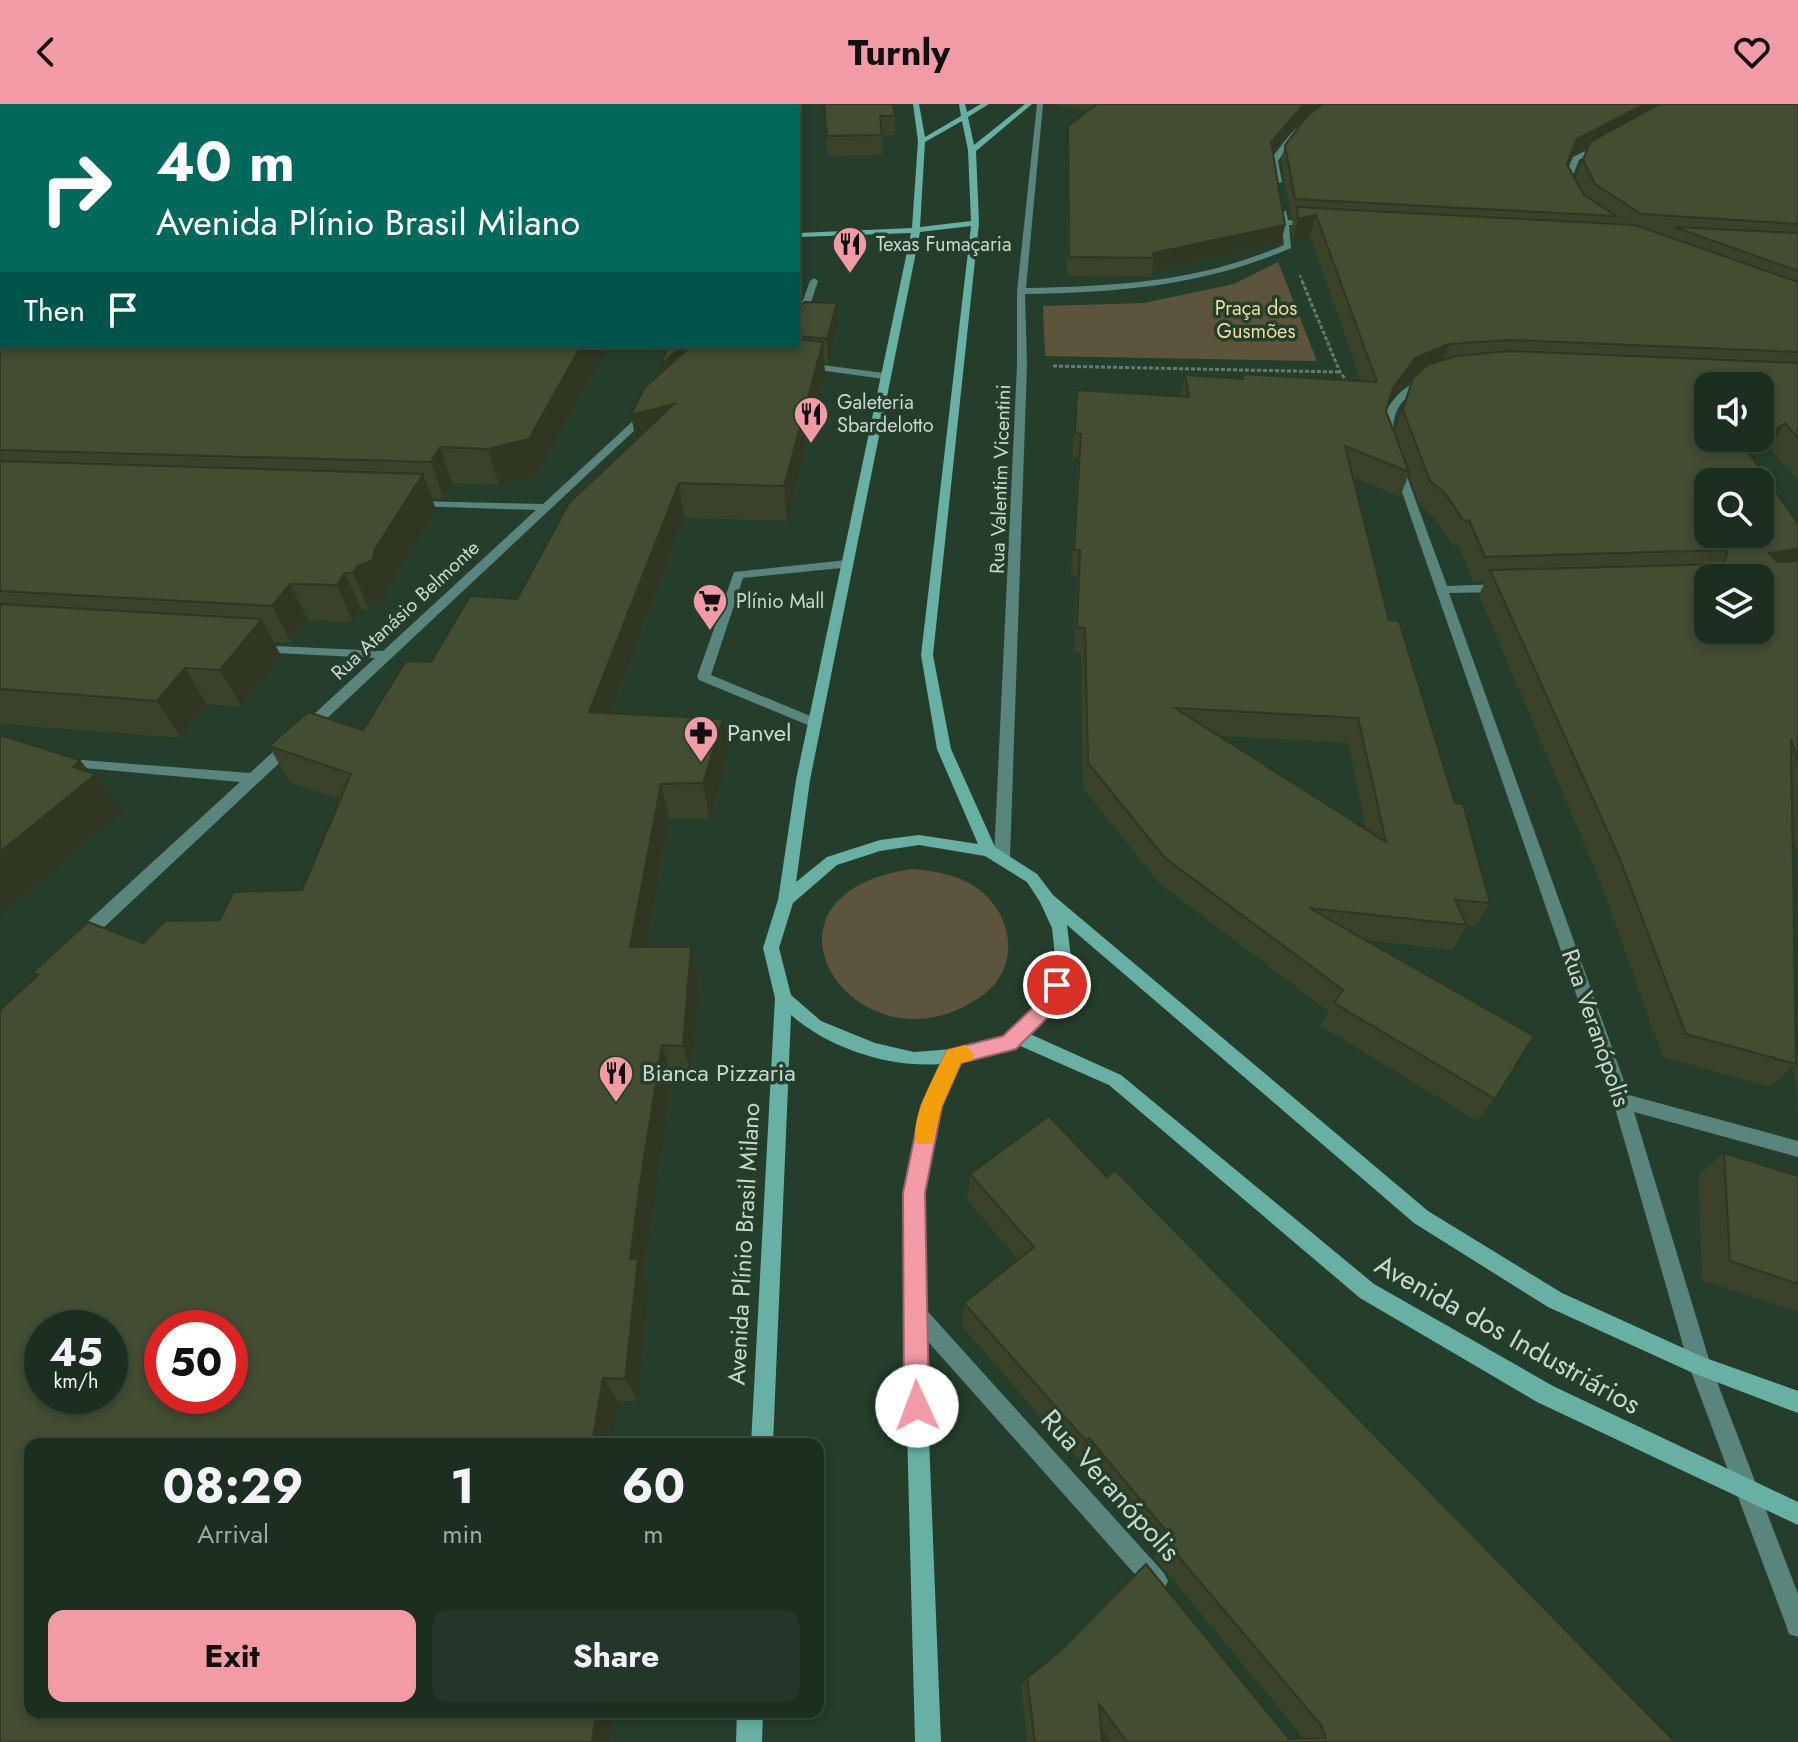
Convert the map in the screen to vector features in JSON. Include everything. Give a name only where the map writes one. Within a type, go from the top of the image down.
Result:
[{"type":"main road","name":"Avenida Plínio Brasil Milano","points":[[762,1438],[783,998],[771,948],[786,900],[815,723],[916,230],[922,141],[916,104]]},
{"type":"main road","points":[[962,104],[972,150],[975,223],[927,655],[944,749],[995,854]]},
{"type":"main road","points":[[922,141],[986,104]]},
{"type":"main road","points":[[972,150],[1029,104]]},
{"type":"main road","points":[[800,235],[916,230],[975,223]]},
{"type":"main road","points":[[783,998],[815,1026],[873,1050],[914,1059],[954,1056],[1009,1043],[1050,1004],[1064,966],[1060,928],[1047,899],[1032,878],[995,854],[919,840],[880,846],[832,861],[786,900]]},
{"type":"main road","name":"Avenida dos Industriários","points":[[1047,899],[1421,1217],[1555,1300],[1700,1366],[1798,1402]]},
{"type":"main road","name":"Avenida dos Industriários","points":[[1016,1036],[1115,1080],[1367,1291],[1545,1394],[1747,1493],[1798,1514]]},
{"type":"main road","points":[[928,1742],[914,1311],[914,1193],[931,1106],[954,1056]]},
{"type":"main road","points":[[749,1742],[750,1718]]},
{"type":"street","name":"Rua Valentim Vicentini","points":[[995,854],[1022,365],[1021,291],[1040,104]]},
{"type":"street","points":[[1279,192],[1274,161],[1309,117],[1334,104]]},
{"type":"street","points":[[1574,194],[1567,180],[1576,159],[1614,139]]},
{"type":"street","points":[[1021,291],[1141,288],[1245,267],[1288,246],[1282,207]]},
{"type":"street","points":[[1285,222],[1332,225]]},
{"type":"street","points":[[800,321],[814,281]]},
{"type":"street","points":[[796,365],[884,376]]},
{"type":"street","name":"Rua Veranópolis","points":[[1441,374],[1412,385],[1392,404],[1386,434],[1622,1101],[1700,1366],[1798,1625]]},
{"type":"street","name":"Rua Atanásio Belmonte","points":[[69,949],[658,404]]},
{"type":"street","points":[[404,503],[544,507]]},
{"type":"street","points":[[815,723],[714,684],[704,677],[738,575],[847,564]]},
{"type":"street","points":[[1443,590],[1521,587]]},
{"type":"street","points":[[234,646],[385,655]]},
{"type":"street","points":[[46,760],[253,778]]},
{"type":"street","points":[[1622,1101],[1798,1149]]},
{"type":"street","name":"Rua Veranópolis","points":[[914,1311],[1169,1598]]},
{"type":"path","points":[[31,104],[87,104]]},
{"type":"path","points":[[1022,365],[1340,372],[1288,246]]},
{"type":"green space","name":"Praça dos Gusmões","points":[[1278,262],[1317,361],[1045,356],[1043,306],[1144,303],[1234,284]]},
{"type":"green space","points":[[912,869],[952,876],[980,891],[993,903],[1007,934],[1005,967],[996,982],[983,995],[937,1016],[894,1017],[858,1002],[833,976],[822,944],[829,912],[858,886]]},
{"type":"building","points":[[824,104],[893,104],[895,116],[880,116],[882,135],[827,136]]},
{"type":"building","points":[[1097,104],[1304,104],[1271,142],[1285,225],[1153,253],[1154,258],[1069,257],[1068,126]]},
{"type":"building","points":[[1323,104],[1645,104],[1577,139],[1567,164],[1584,195],[1616,216],[1295,199],[1285,145],[1308,115]]},
{"type":"building","points":[[1659,104],[1798,104],[1798,224],[1641,214],[1595,184],[1583,160],[1590,142]]},
{"type":"building","points":[[1297,207],[1635,225],[1798,282],[1798,352],[1510,340],[1449,344],[1415,358],[1393,388],[1386,411],[1409,472],[1345,446],[1389,620],[1399,621],[1455,803],[1463,804],[1490,903],[1455,900],[1467,925],[1309,908],[1534,1036],[1495,1099],[1334,1003],[1343,990],[1165,858],[1088,763],[1085,628],[1077,627],[1080,550],[1074,550],[1081,434],[1075,433],[1077,390],[1189,397],[1185,375],[1243,379],[1242,374],[1377,382],[1316,215],[1298,219]],"holes":[[[1175,708],[1358,718],[1386,842]]]},
{"type":"building","points":[[1674,227],[1798,233],[1798,271]]},
{"type":"building","points":[[805,302],[837,303],[827,339],[800,336],[800,306]]},
{"type":"building","points":[[800,339],[823,342],[784,486],[679,483],[589,712],[723,719],[703,783],[661,784],[630,947],[691,947],[683,1046],[662,1045],[640,1184],[630,1259],[638,1259],[625,1379],[603,1378],[593,1438],[24,1438],[24,1718],[595,1718],[592,1742],[0,1742],[0,1010],[38,975],[33,972],[88,922],[143,943],[165,921],[220,920],[233,892],[302,890],[351,774],[269,746],[308,712],[363,730],[406,661],[431,662],[470,596],[517,599],[569,503],[674,404],[631,415],[644,388],[689,348],[800,348]]},
{"type":"building","points":[[0,348],[580,348],[529,439],[488,449],[440,447],[431,462],[0,450]]},
{"type":"building","points":[[668,348],[680,348],[659,366]]},
{"type":"building","points":[[1510,351],[1798,363],[1798,438],[1785,423],[1774,431],[1774,372],[1694,372],[1694,452],[1748,452],[1759,468],[1694,468],[1694,548],[1774,548],[1774,489],[1798,524],[1798,549],[1769,553],[1777,562],[1798,561],[1798,760],[1791,739],[1796,1064],[1686,1034],[1619,857],[1490,570],[1694,565],[1694,644],[1774,644],[1774,564],[1724,564],[1727,553],[1724,550],[1485,557],[1469,520],[1464,521],[1444,492],[1430,481],[1403,410],[1413,378],[1427,365],[1456,356]]},
{"type":"building","points":[[0,461],[423,474],[375,549],[373,560],[358,566],[353,573],[345,573],[337,585],[290,584],[272,606],[0,591]]},
{"type":"building","points":[[0,604],[262,619],[220,670],[185,668],[157,701],[0,689]]},
{"type":"building","points":[[0,735],[80,760],[73,767],[96,774],[0,852]]},
{"type":"building","points":[[1049,1116],[1107,1177],[1115,1170],[1675,1742],[1127,1742],[1099,1704],[1102,1742],[1035,1742],[1027,1678],[1059,1652],[1146,1564],[1289,1739],[1326,1738],[1321,1725],[1167,1543],[1172,1538],[1089,1438],[1086,1441],[964,1303],[1034,1247],[970,1174]]},
{"type":"building","points":[[1724,1153],[1798,1176],[1798,1284],[1730,1261]]},
{"type":"slow traffic","points":[[925,1138],[931,1106],[954,1056],[965,1054]]},
{"type":"place","name":"Texas Fumaçaria","points":[[850,275]]},
{"type":"place","name":"Galeteria Sbardelotto","points":[[811,445]]},
{"type":"place","name":"Plínio Mall","points":[[710,632]]},
{"type":"place","name":"Panvel","points":[[701,764]]},
{"type":"place","name":"Bianca Pizzaria","points":[[616,1104]]},
{"type":"route","points":[[917,1406],[914,1193],[931,1106],[954,1056],[1009,1043],[1050,1004],[1057,985]]}]
